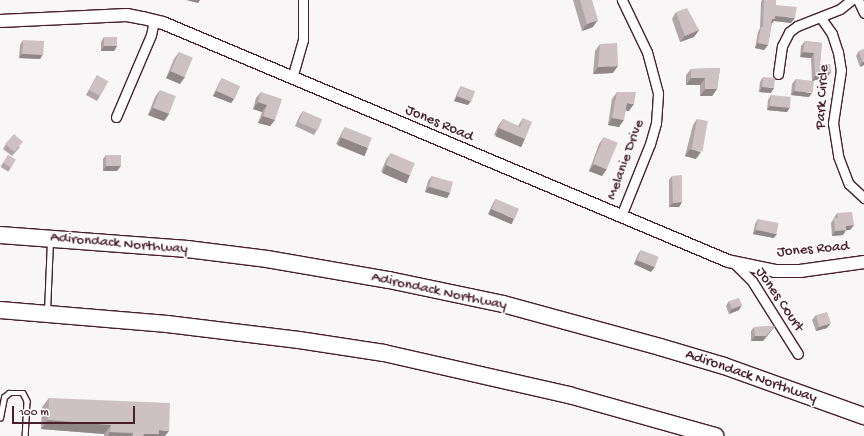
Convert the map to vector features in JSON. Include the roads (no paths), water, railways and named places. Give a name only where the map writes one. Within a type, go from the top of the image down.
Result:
[{"type":"highway","name":"Adirondack Northway","points":[[0,235],[50,237],[267,259],[389,280],[503,304],[724,366],[864,416]]},
{"type":"highway","points":[[0,310],[167,324],[299,340],[384,353],[569,395],[715,436]]},
{"type":"street","points":[[292,78],[303,40],[303,0]]},
{"type":"street","name":"Melanie Drive","points":[[621,216],[650,144],[656,123],[658,93],[647,52],[622,0]]},
{"type":"street","points":[[778,74],[786,36],[797,26],[821,18],[840,9],[851,0]]},
{"type":"street","points":[[858,0],[864,13]]},
{"type":"street","name":"Jones Road","points":[[0,21],[127,16],[154,21],[734,263],[775,271],[794,271],[864,262]]},
{"type":"street","name":"Park Circle","points":[[821,18],[832,34],[838,52],[840,70],[833,123],[838,156],[849,184],[864,198]]},
{"type":"street","points":[[116,117],[151,35],[154,21]]},
{"type":"street","name":"Jones Court","points":[[734,263],[752,281],[798,354]]},
{"type":"lane","points":[[47,313],[50,237]]},
{"type":"lane","points":[[0,418],[4,398],[9,393],[23,393],[27,401],[25,436]]}]
